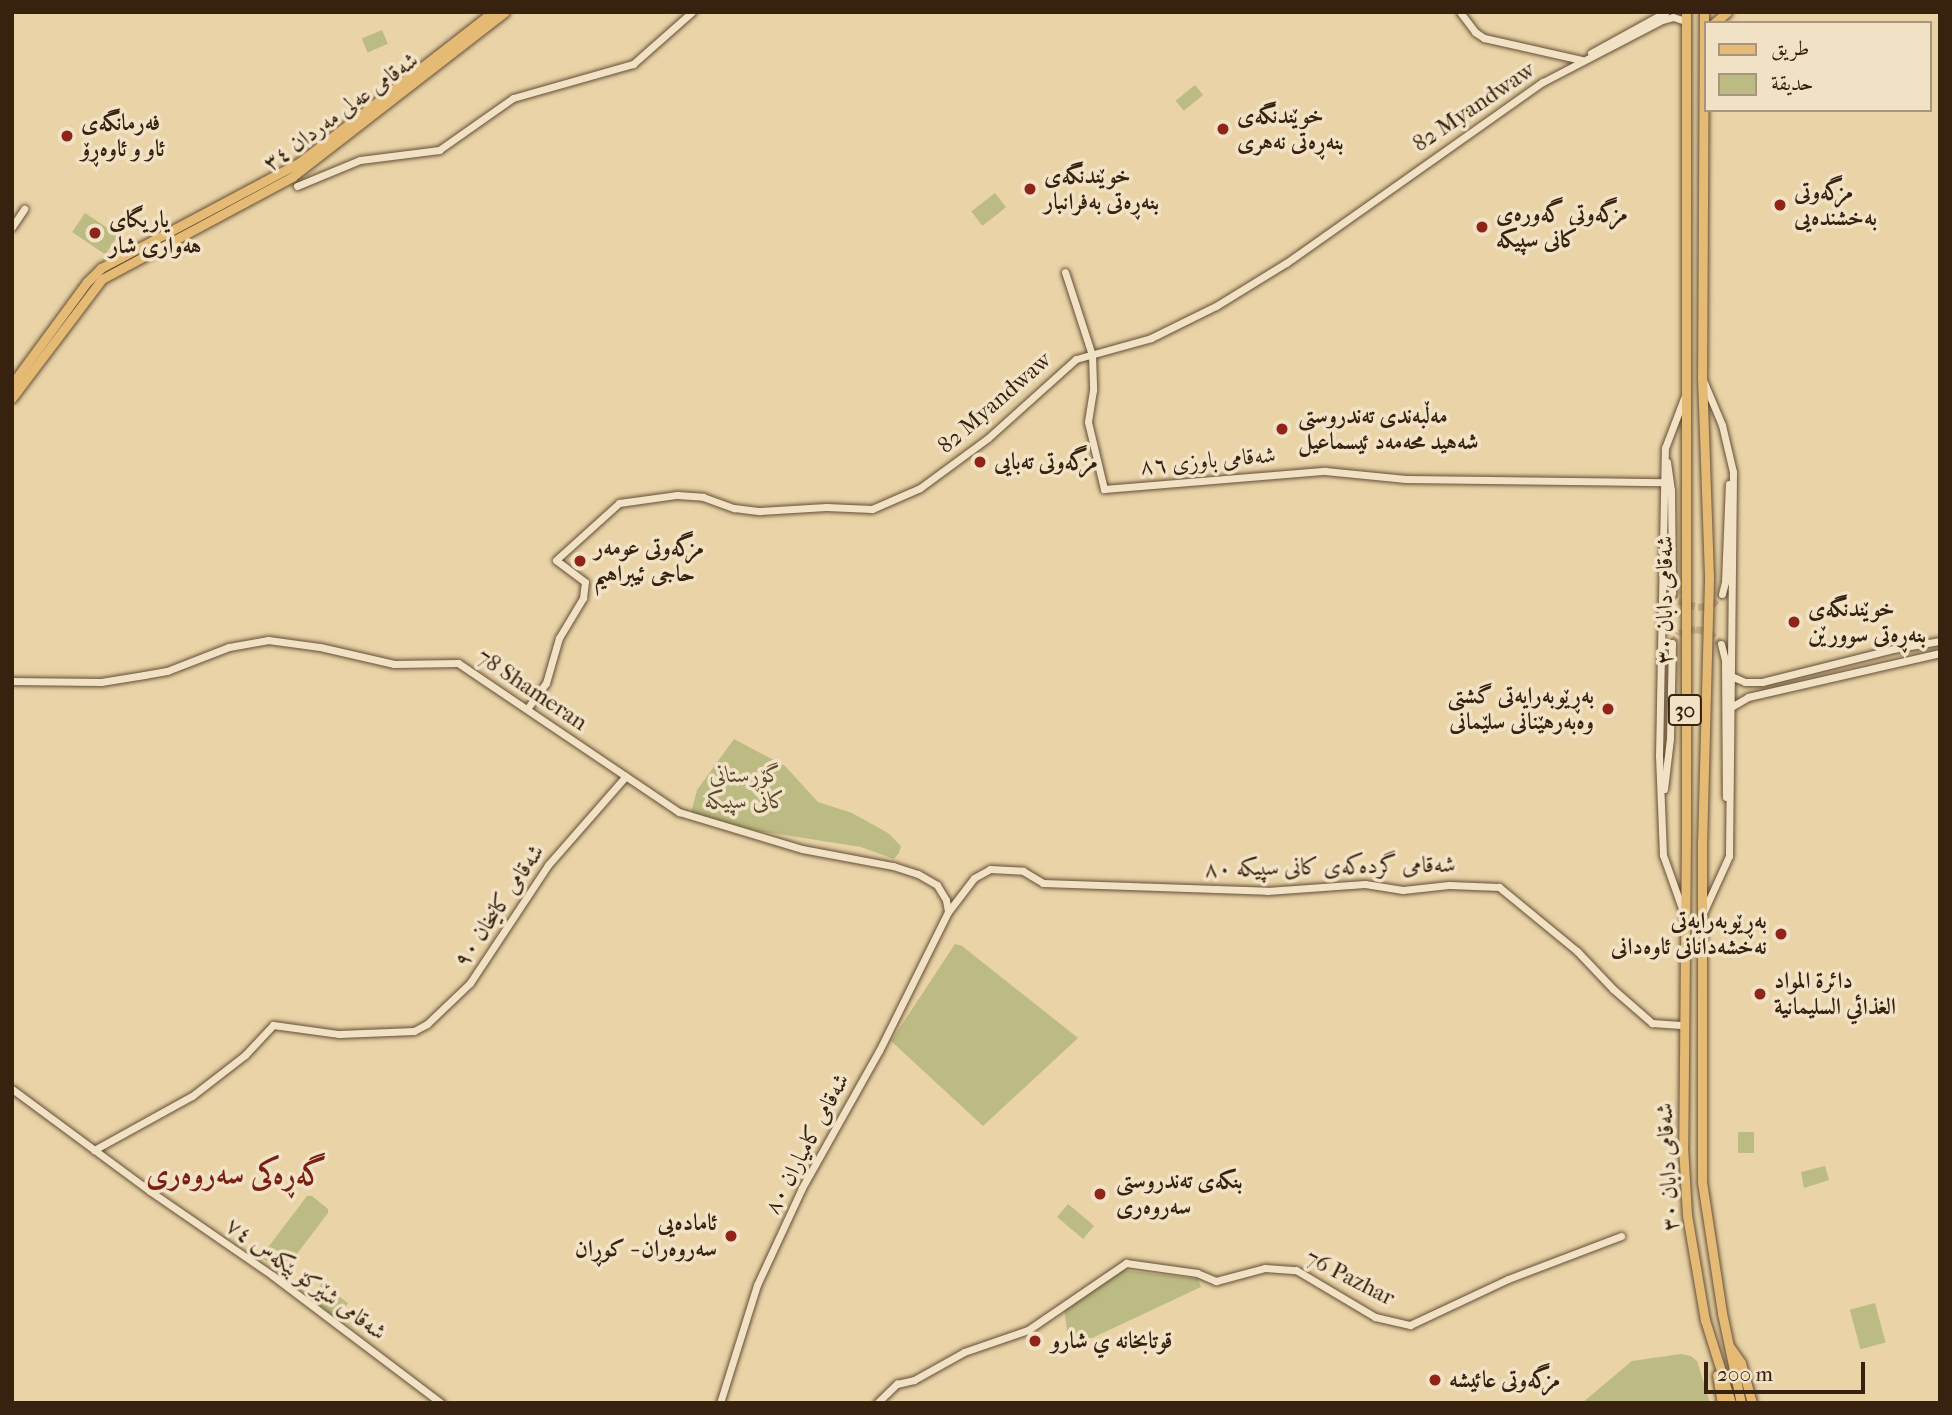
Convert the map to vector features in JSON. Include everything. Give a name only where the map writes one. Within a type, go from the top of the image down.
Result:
[{"type":"main road","name":"شەقامی عەلی مەردان ٣٤","points":[[12,384],[93,276],[167,232],[300,162],[493,12]]},
{"type":"main road","name":"شەقامی عەلی مەردان ٣٤","points":[[12,398],[99,281],[292,177],[505,12]]},
{"type":"main road","name":"شەقامی دابان ٣٠","points":[[1686,17],[1683,1146],[1687,1215],[1721,1403]]},
{"type":"main road","name":"شەقامی دابان ٣٠","points":[[1703,112],[1702,376],[1709,579],[1703,914],[1702,1182],[1728,1345],[1741,1403]]},
{"type":"main road","points":[[180,226],[185,235]]},
{"type":"main road","points":[[167,232],[172,242]]},
{"type":"main road","points":[[1685,237],[1694,244],[1702,240]]},
{"type":"main road","points":[[1685,261],[1693,254],[1702,260]]},
{"type":"main road","name":"شەقامی دابان ٣٠","points":[[1728,1345],[1739,1358],[1752,1403]]},
{"type":"main road","name":"شەقامی دابان ٣٠","points":[[1713,1352],[1731,1403]]},
{"type":"street","points":[[297,186],[360,160],[439,150],[513,98],[633,64],[692,12]]},
{"type":"street","points":[[1460,12],[1481,37],[1584,60],[1665,18],[1686,17]]},
{"type":"street","points":[[1584,60],[1601,46],[1665,12]]},
{"type":"street","name":"82 Myandwaw","points":[[527,709],[547,683],[559,638],[583,598],[585,582],[556,560],[619,503],[677,495],[703,497],[753,511],[872,509],[920,488],[953,467],[1012,418],[1059,371],[1076,359],[1151,338],[1240,292],[1482,123],[1543,82],[1584,60]]},
{"type":"street","points":[[12,227],[24,209]]},
{"type":"street","name":"شەقامی باوزی ٨٦","points":[[1065,272],[1092,355],[1093,390],[1088,422],[1104,489],[1325,471],[1406,479],[1663,482]]},
{"type":"street","points":[[1702,376],[1731,458],[1729,856],[1703,914]]},
{"type":"street","points":[[1684,397],[1665,448],[1663,482],[1661,814],[1663,855],[1685,916]]},
{"type":"street","points":[[1665,448],[1671,490],[1672,593]]},
{"type":"street","points":[[1722,594],[1725,587],[1725,526],[1731,458]]},
{"type":"street","name":"78 Shameran","points":[[12,681],[101,682],[145,675],[167,671],[229,647],[268,640],[320,647],[394,664],[458,663],[679,811],[696,819],[802,849],[894,866],[918,874],[937,885],[946,900],[948,912]]},
{"type":"street","points":[[1731,676],[1745,682],[1762,682],[1940,641]]},
{"type":"street","points":[[1661,814],[1670,739],[1672,643]]},
{"type":"street","points":[[1721,644],[1725,660],[1723,778],[1729,830]]},
{"type":"street","points":[[1731,707],[1748,697],[1940,653]]},
{"type":"street","points":[[1815,668],[1818,680]]},
{"type":"street","name":"شەقامی کانیخان ٩٠","points":[[94,1150],[192,1096],[245,1055],[273,1025],[339,1034],[414,1031],[427,1024],[470,983],[548,865],[626,776]]},
{"type":"street","name":"شەقامی گردەکەی کانی سپیکە ٨٠","points":[[948,912],[974,877],[990,869],[1005,868],[1023,871],[1043,883],[1267,891],[1365,884],[1403,890],[1449,885],[1499,887],[1577,951],[1613,989],[1652,1023],[1684,1025]]},
{"type":"street","name":"شەقامی کامیاران ٨٠","points":[[720,1403],[749,1309],[783,1228],[879,1051],[948,912]]},
{"type":"street","name":"شەقامی شێرکۆ بێکەس ٧٤","points":[[12,1089],[273,1276],[441,1403]]},
{"type":"street","name":"76 Pazhar","points":[[877,1403],[897,1384],[915,1380],[964,1352],[1028,1330],[1126,1263],[1197,1273],[1216,1281],[1265,1268],[1296,1270],[1374,1317],[1410,1325],[1508,1279],[1621,1236]]},
{"type":"green space","points":[[382,30],[388,44],[368,52],[362,39]]},
{"type":"green space","points":[[1195,85],[1203,95],[1184,111],[1176,101]]},
{"type":"green space","points":[[995,193],[1006,207],[982,226],[971,211]]},
{"type":"green space","name":"یاریگای هەواری شار","points":[[85,213],[118,235],[105,254],[72,232]]},
{"type":"green space","name":"گۆڕستانی کانی سپیکە","points":[[734,739],[785,766],[818,802],[852,813],[888,833],[901,846],[899,853],[894,859],[861,847],[758,831],[691,813],[697,790]]},
{"type":"green space","points":[[955,944],[962,946],[1078,1038],[983,1126],[891,1041]]},
{"type":"green space","points":[[1738,1132],[1754,1132],[1754,1153],[1738,1153]]},
{"type":"green space","points":[[1825,1166],[1829,1180],[1804,1188],[1801,1172]]},
{"type":"green space","points":[[307,1196],[312,1196],[328,1209],[328,1213],[283,1272],[279,1272],[263,1258],[263,1254]]},
{"type":"green space","points":[[1068,1204],[1094,1226],[1083,1239],[1057,1217]]},
{"type":"green space","points":[[1122,1270],[1198,1279],[1201,1287],[1092,1338],[1068,1337],[1064,1308]]},
{"type":"green space","points":[[322,1283],[348,1303],[336,1318],[310,1298]]},
{"type":"green space","points":[[1875,1303],[1886,1343],[1860,1349],[1850,1310]]},
{"type":"green space","points":[[1681,1354],[1691,1356],[1697,1361],[1710,1403],[1582,1403],[1632,1361]]},
{"type":"tunnel","points":[[1672,593],[1678,601],[1698,607],[1712,605],[1722,594]]},
{"type":"tunnel","points":[[1672,643],[1679,633],[1696,629],[1709,632],[1721,644]]},
{"type":"place","name":"خوێندنگەی بنەڕەتی نەهری","points":[[1223,129]]},
{"type":"place","name":"فەرمانگەی ئاو و ئاوەڕۆ","points":[[67,136]]},
{"type":"place","name":"خوێندنگەی بنەڕەتی بەفرانبار","points":[[1030,189]]},
{"type":"place","name":"مزگەوتی بەخشندەیی","points":[[1780,205]]},
{"type":"place","name":"مزگەوتی گەورەی کانی سپیکە","points":[[1482,227]]},
{"type":"place","name":"یاریگای هەواری شار","points":[[95,233]]},
{"type":"place","name":"مەڵبەندی تەندروستی شەهید محەمەد ئیسماعیل","points":[[1282,429]]},
{"type":"place","name":"مزگەوتی تەبایی","points":[[980,462]]},
{"type":"place","name":"مزگەوتی عومەر حاجی ئیبراهیم","points":[[580,561]]},
{"type":"place","name":"خوێندنگەی بنەڕەتی سوورێن","points":[[1794,622]]},
{"type":"place","name":"بەڕێوبەرایەتی گشتی وەبەرهێنانی سلێمانی","points":[[1608,709]]},
{"type":"place","name":"بەڕێوبەرایەتی نەخشەدانانی ئاوەدانی","points":[[1781,934]]},
{"type":"place","name":"دائرة المواد الغذائي السليمانية","points":[[1760,994]]},
{"type":"place","name":"بنکەی تەندروستی سەروەری","points":[[1100,1194]]},
{"type":"place","name":"ئامادەیی سەروەران - کوڕان","points":[[731,1236]]},
{"type":"place","name":"قوتابخانه ي شارو","points":[[1035,1341]]},
{"type":"place","name":"مزگەوتی عائیشە","points":[[1435,1380]]},
{"type":"district","name":"گەڕەکی سەروەری","points":[[236,1175]]}]
